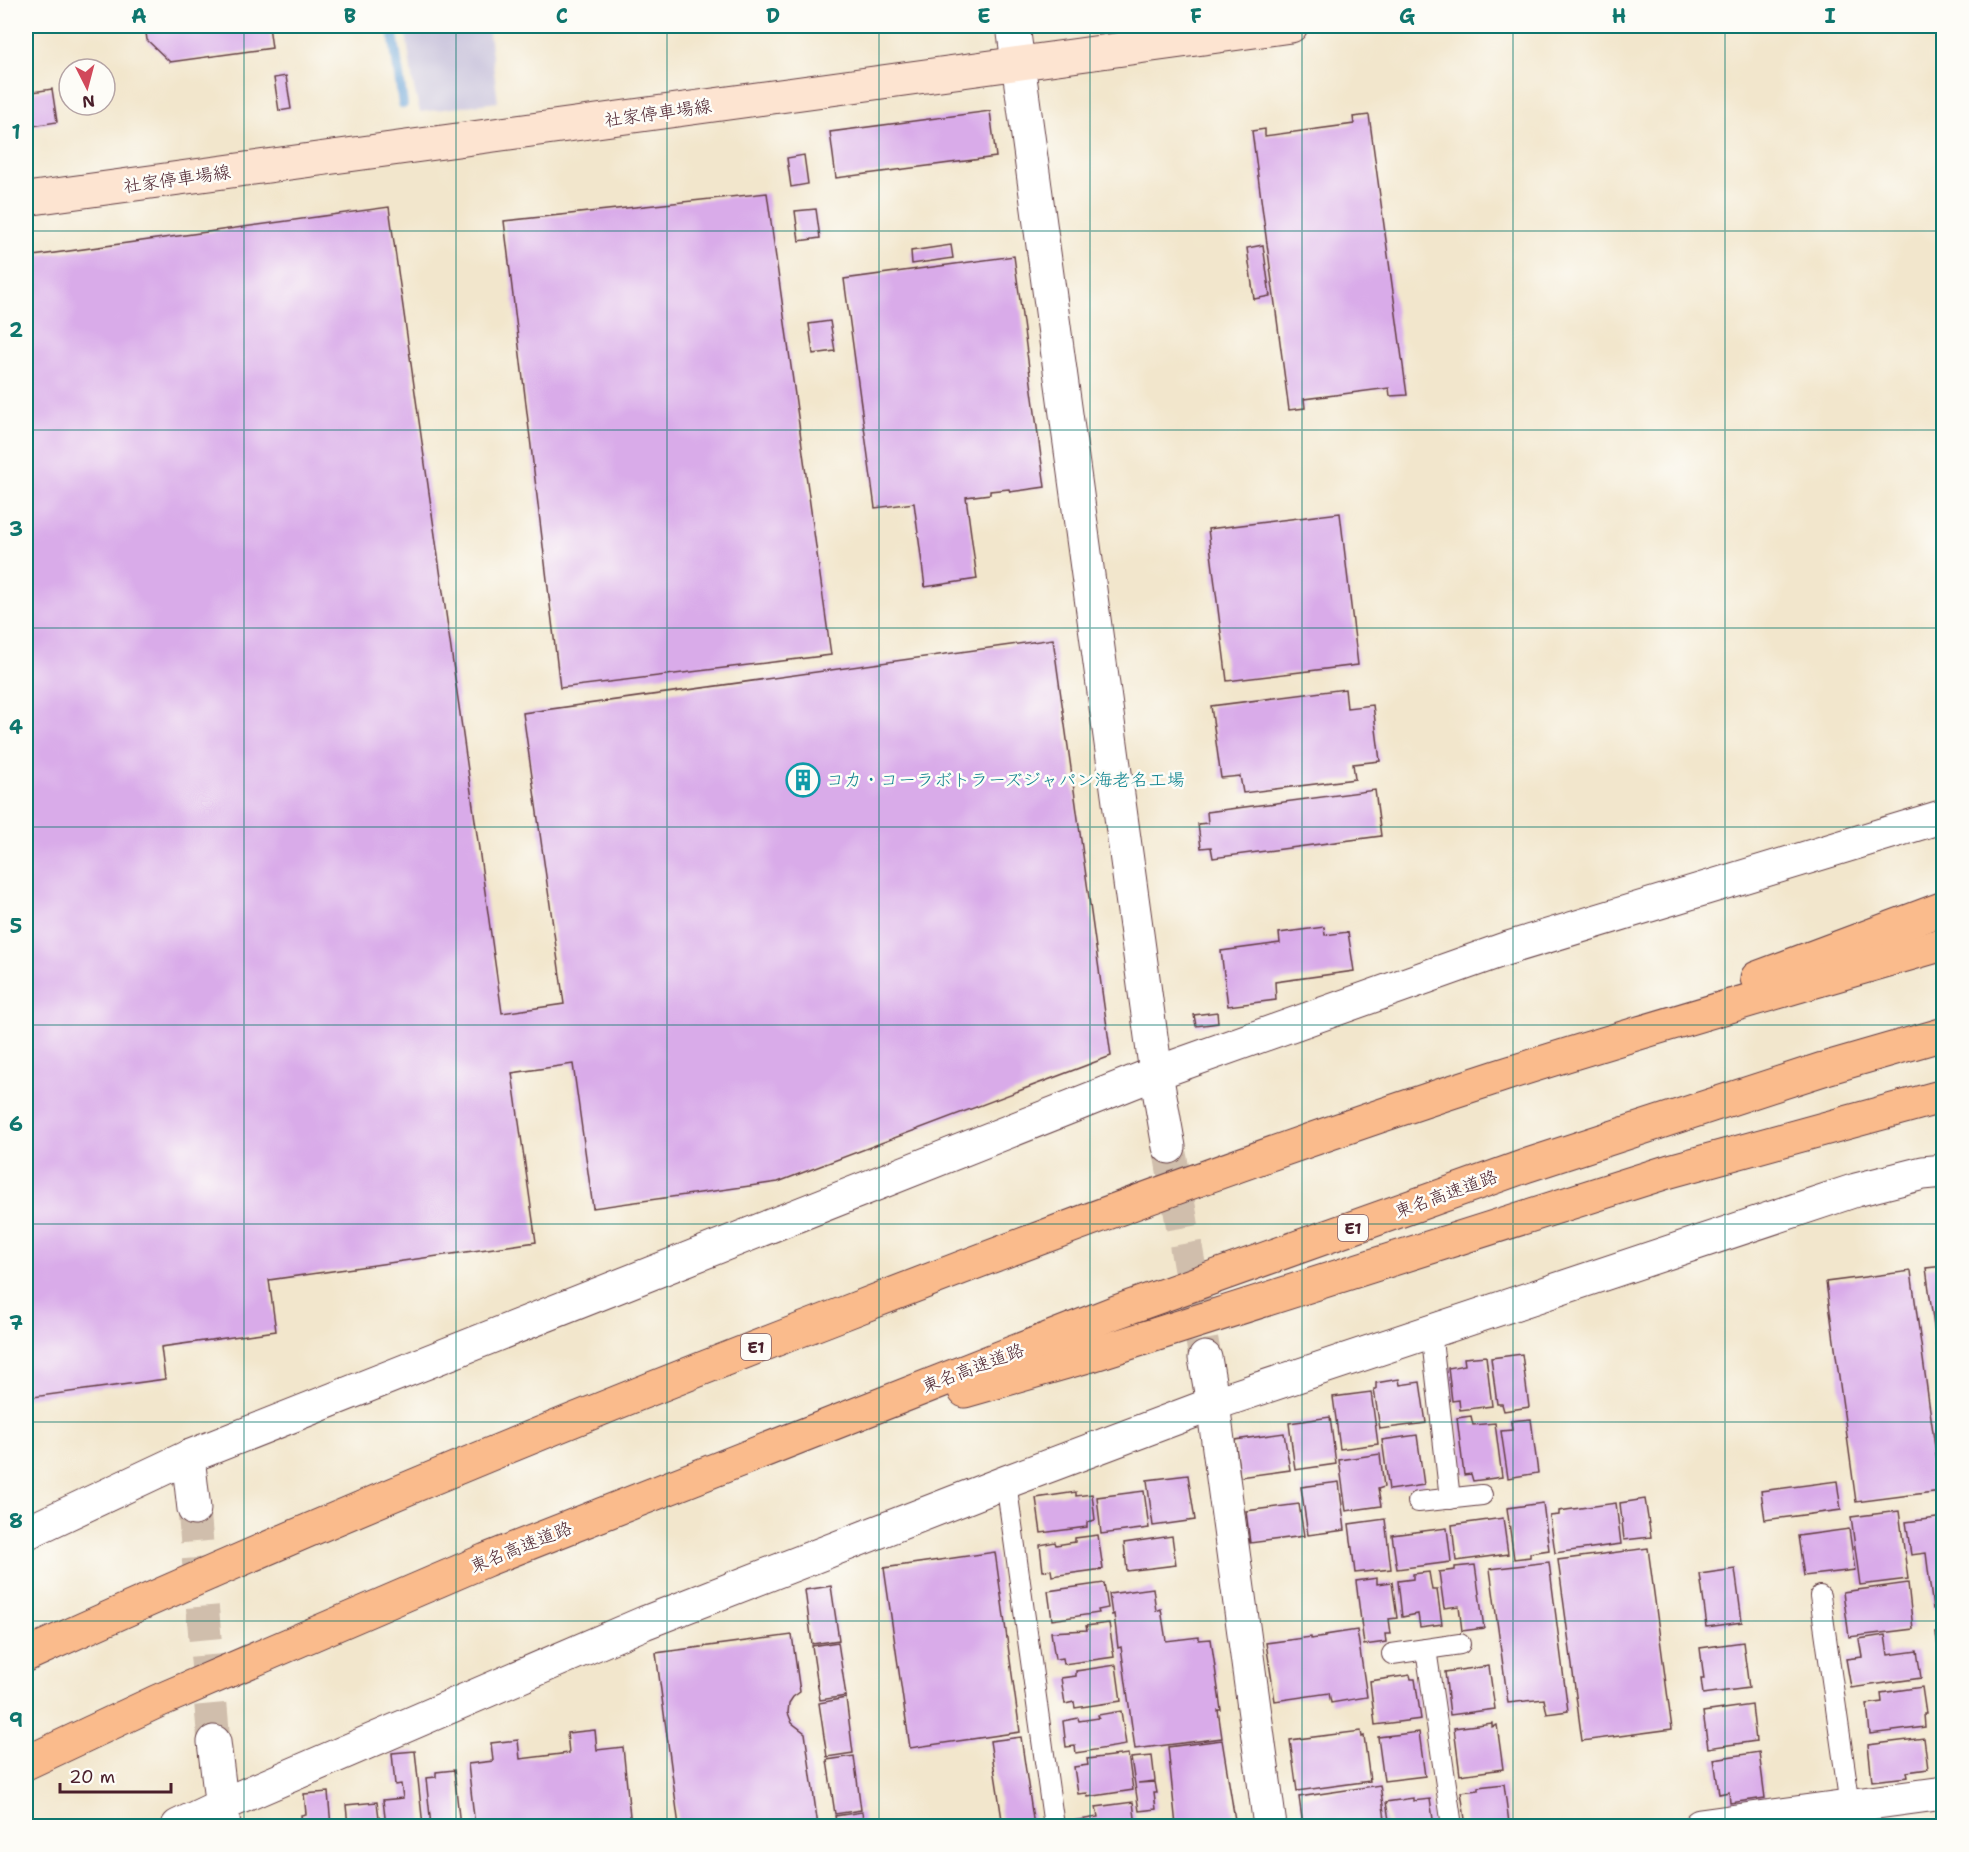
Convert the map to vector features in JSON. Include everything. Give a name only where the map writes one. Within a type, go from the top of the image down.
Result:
[{"type":"highway","points":[[1501,1076],[1944,908]]},
{"type":"highway","name":"E1","points":[[26,1655],[165,1592],[460,1466],[678,1377],[943,1274],[1198,1180],[1501,1076],[1796,986],[1944,944]]},
{"type":"highway","name":"東名高速道路","points":[[26,1763],[158,1701],[486,1560],[1116,1312],[1528,1165],[1823,1069],[1944,1034]]},
{"type":"highway","points":[[770,1447],[1088,1356],[1670,1171],[1944,1096]]},
{"type":"main road","name":"社家停車場線","points":[[26,199],[1291,26]]},
{"type":"street","points":[[1013,26],[1168,1147]]},
{"type":"street","points":[[26,1533],[188,1457],[1156,1073],[1505,949],[1944,816]]},
{"type":"street","points":[[178,1827],[223,1816],[644,1623],[1213,1404],[1856,1190],[1923,1173],[1944,1171]]},
{"type":"street","points":[[1205,1358],[1270,1827]]},
{"type":"street","points":[[188,1457],[194,1509]]},
{"type":"street","points":[[214,1742],[223,1816]]},
{"type":"street","points":[[1700,1827],[1844,1813],[1944,1793]]},
{"type":"lane","points":[[1431,1331],[1450,1499]]},
{"type":"lane","points":[[1006,1482],[1054,1827]]},
{"type":"lane","points":[[1418,1502],[1482,1495]]},
{"type":"lane","points":[[1820,1596],[1844,1813]]},
{"type":"lane","points":[[1392,1654],[1460,1644]]},
{"type":"lane","points":[[1426,1649],[1452,1827]]},
{"type":"shaded area","points":[[405,26],[488,26],[498,102],[420,112],[413,84]]},
{"type":"building","points":[[145,26],[269,26],[272,48],[170,62],[147,40]]},
{"type":"building","points":[[286,76],[291,109],[279,111],[274,78]]},
{"type":"building","points":[[52,89],[57,122],[26,127],[26,93]]},
{"type":"building","points":[[990,111],[996,157],[836,178],[830,132]]},
{"type":"building","points":[[1369,115],[1407,395],[1390,396],[1389,388],[1304,399],[1305,408],[1289,410],[1252,131],[1265,129],[1265,136],[1354,124],[1353,117]]},
{"type":"building","points":[[804,155],[808,184],[791,187],[787,158]]},
{"type":"building","points":[[767,193],[831,655],[560,688],[504,221]]},
{"type":"building","name":"コカ・コーラボトラーズジャパン海老名工場","points":[[389,207],[502,1013],[564,1004],[523,713],[1053,639],[1111,1056],[778,1182],[593,1208],[573,1064],[512,1073],[536,1242],[269,1280],[276,1331],[161,1347],[165,1379],[26,1398],[26,257]]},
{"type":"building","points":[[816,209],[820,238],[799,241],[795,211]]},
{"type":"building","points":[[951,245],[953,258],[912,264],[911,251]]},
{"type":"building","points":[[1263,245],[1270,296],[1254,299],[1247,248]]},
{"type":"building","points":[[1014,256],[1045,487],[1010,492],[1009,489],[990,491],[990,494],[966,497],[977,579],[925,587],[914,503],[875,508],[844,279]]},
{"type":"building","points":[[830,321],[835,351],[813,354],[809,324]]},
{"type":"building","points":[[1340,513],[1358,665],[1227,681],[1208,529]]},
{"type":"building","points":[[1345,689],[1347,708],[1373,705],[1380,761],[1353,764],[1355,779],[1243,793],[1240,776],[1221,778],[1211,706]]},
{"type":"building","points":[[1375,790],[1381,836],[1213,858],[1211,847],[1201,848],[1198,824],[1208,823],[1207,812]]},
{"type":"building","points":[[1324,927],[1325,935],[1348,932],[1354,971],[1275,982],[1276,1000],[1228,1006],[1221,951],[1280,943],[1279,933]]},
{"type":"building","points":[[1217,1012],[1218,1023],[1196,1026],[1194,1015]]},
{"type":"building","points":[[1944,1266],[1944,1385],[1942,1385],[1926,1268]]},
{"type":"building","points":[[1911,1271],[1941,1491],[1856,1502],[1826,1282]]},
{"type":"building","points":[[1522,1354],[1529,1407],[1504,1411],[1502,1404],[1497,1404],[1491,1358]]},
{"type":"building","points":[[1486,1356],[1492,1406],[1460,1410],[1459,1400],[1452,1401],[1448,1368],[1465,1365],[1464,1358]]},
{"type":"building","points":[[1399,1379],[1400,1385],[1420,1382],[1426,1423],[1380,1429],[1374,1389],[1376,1389],[1376,1383]]},
{"type":"building","points":[[1371,1392],[1378,1444],[1340,1449],[1333,1397]]},
{"type":"building","points":[[1471,1416],[1473,1425],[1495,1423],[1502,1477],[1473,1481],[1471,1474],[1464,1475],[1457,1418]]},
{"type":"building","points":[[1330,1417],[1336,1464],[1295,1470],[1289,1423]]},
{"type":"building","points":[[1531,1419],[1538,1473],[1508,1478],[1501,1431],[1512,1430],[1511,1421]]},
{"type":"building","points":[[1284,1433],[1290,1470],[1240,1477],[1235,1440]]},
{"type":"building","points":[[1417,1435],[1424,1485],[1389,1490],[1382,1440]]},
{"type":"building","points":[[1380,1454],[1384,1487],[1378,1489],[1381,1506],[1346,1511],[1339,1460]]},
{"type":"building","points":[[1188,1475],[1195,1520],[1153,1526],[1147,1480]]},
{"type":"building","points":[[1837,1481],[1841,1510],[1765,1520],[1761,1491]]},
{"type":"building","points":[[1339,1482],[1345,1530],[1308,1535],[1301,1487]]},
{"type":"building","points":[[1144,1491],[1149,1528],[1101,1534],[1097,1497]]},
{"type":"building","points":[[1076,1492],[1076,1496],[1092,1494],[1095,1520],[1087,1522],[1087,1527],[1041,1533],[1036,1498]]},
{"type":"building","points":[[1645,1499],[1651,1537],[1624,1540],[1620,1503]]},
{"type":"building","points":[[1543,1503],[1549,1550],[1530,1553],[1530,1557],[1514,1559],[1507,1508]]},
{"type":"building","points":[[1616,1503],[1621,1544],[1555,1553],[1550,1516],[1559,1515],[1559,1511]]},
{"type":"building","points":[[1299,1504],[1304,1536],[1250,1543],[1246,1511]]},
{"type":"building","points":[[1899,1511],[1908,1579],[1860,1585],[1851,1517]]},
{"type":"building","points":[[1944,1517],[1944,1608],[1933,1609],[1926,1553],[1911,1555],[1906,1522]]},
{"type":"building","points":[[1503,1518],[1508,1554],[1456,1561],[1452,1525]]},
{"type":"building","points":[[1385,1519],[1391,1569],[1355,1573],[1349,1524]]},
{"type":"building","points":[[1447,1528],[1451,1562],[1397,1569],[1392,1535]]},
{"type":"building","points":[[1849,1529],[1855,1570],[1804,1576],[1798,1536]]},
{"type":"building","points":[[1098,1535],[1103,1569],[1052,1576],[1051,1570],[1043,1571],[1040,1545],[1075,1542],[1075,1538]]},
{"type":"building","points":[[1172,1536],[1176,1565],[1127,1571],[1124,1543]]},
{"type":"building","points":[[1648,1548],[1672,1729],[1582,1741],[1558,1560]]},
{"type":"building","points":[[995,1552],[1020,1732],[910,1748],[884,1568]]},
{"type":"building","points":[[1549,1562],[1568,1711],[1547,1714],[1544,1699],[1508,1703],[1490,1569]]},
{"type":"building","points":[[1475,1565],[1484,1628],[1462,1631],[1459,1606],[1444,1608],[1439,1572],[1455,1570],[1455,1567]]},
{"type":"building","points":[[1735,1569],[1742,1622],[1707,1627],[1700,1574]]},
{"type":"building","points":[[1429,1572],[1432,1590],[1437,1590],[1442,1624],[1420,1627],[1418,1614],[1402,1617],[1398,1581],[1413,1579],[1413,1574]]},
{"type":"building","points":[[1377,1578],[1377,1584],[1392,1582],[1397,1618],[1389,1619],[1391,1634],[1385,1634],[1386,1642],[1364,1645],[1356,1581]]},
{"type":"building","points":[[1104,1583],[1108,1608],[1098,1610],[1099,1613],[1052,1620],[1048,1591]]},
{"type":"building","points":[[1908,1583],[1913,1629],[1849,1637],[1843,1592]]},
{"type":"building","points":[[831,1586],[839,1640],[812,1644],[805,1590]]},
{"type":"building","points":[[1153,1588],[1156,1611],[1161,1609],[1166,1641],[1199,1637],[1199,1640],[1211,1639],[1221,1710],[1218,1710],[1222,1738],[1135,1749],[1121,1647],[1118,1648],[1109,1594]]},
{"type":"building","points":[[1109,1623],[1114,1657],[1064,1664],[1063,1658],[1055,1659],[1051,1632],[1087,1630],[1086,1626]]},
{"type":"building","points":[[1357,1630],[1367,1697],[1331,1703],[1329,1693],[1275,1701],[1266,1643],[1325,1637],[1325,1635]]},
{"type":"building","points":[[1944,1632],[1944,1675],[1942,1675],[1936,1633]]},
{"type":"building","points":[[792,1635],[800,1692],[789,1703],[788,1713],[792,1723],[805,1733],[818,1826],[679,1826],[656,1653]]},
{"type":"building","points":[[1885,1635],[1888,1655],[1917,1651],[1921,1678],[1851,1688],[1846,1659],[1862,1657],[1859,1639]]},
{"type":"building","points":[[838,1642],[846,1696],[820,1700],[812,1646]]},
{"type":"building","points":[[1743,1642],[1749,1688],[1703,1694],[1701,1679],[1704,1679],[1700,1648]]},
{"type":"building","points":[[1116,1665],[1121,1701],[1075,1708],[1074,1702],[1065,1704],[1061,1678],[1076,1676],[1076,1671]]},
{"type":"building","points":[[1489,1666],[1495,1709],[1450,1715],[1445,1672]]},
{"type":"building","points":[[1410,1675],[1411,1679],[1415,1679],[1421,1719],[1375,1725],[1370,1681]]},
{"type":"building","points":[[1922,1687],[1926,1714],[1924,1714],[1925,1727],[1870,1734],[1867,1704],[1882,1702],[1881,1693]]},
{"type":"building","points":[[846,1698],[853,1753],[827,1757],[819,1703]]},
{"type":"building","points":[[1752,1705],[1756,1741],[1708,1748],[1703,1712]]},
{"type":"building","points":[[1121,1711],[1126,1745],[1076,1753],[1075,1746],[1066,1747],[1063,1721],[1099,1718],[1098,1715]]},
{"type":"building","points":[[1492,1723],[1492,1727],[1497,1725],[1503,1769],[1460,1775],[1454,1728]]},
{"type":"building","points":[[595,1730],[597,1750],[623,1747],[631,1826],[475,1826],[468,1764],[493,1761],[491,1743],[518,1740],[520,1759],[569,1753],[567,1733]]},
{"type":"building","points":[[1361,1731],[1362,1737],[1364,1736],[1370,1781],[1297,1791],[1290,1740]]},
{"type":"building","points":[[1419,1732],[1425,1776],[1384,1781],[1378,1737]]},
{"type":"building","points":[[1021,1737],[1034,1826],[1003,1826],[990,1741]]},
{"type":"building","points":[[1924,1738],[1928,1769],[1907,1772],[1908,1777],[1872,1781],[1868,1745]]},
{"type":"building","points":[[1222,1740],[1236,1826],[1176,1826],[1168,1747]]},
{"type":"building","points":[[415,1751],[423,1826],[386,1826],[383,1800],[403,1798],[401,1784],[395,1785],[392,1753]]},
{"type":"building","points":[[1759,1752],[1765,1798],[1730,1803],[1729,1792],[1719,1794],[1714,1759]]},
{"type":"building","points":[[1128,1754],[1133,1790],[1088,1797],[1087,1793],[1078,1794],[1074,1767],[1088,1765],[1087,1759]]},
{"type":"building","points":[[854,1756],[861,1810],[835,1814],[827,1760]]},
{"type":"building","points":[[1152,1756],[1155,1781],[1138,1783],[1155,1782],[1156,1809],[1139,1811],[1131,1758]]},
{"type":"building","points":[[454,1770],[460,1826],[431,1826],[426,1778],[436,1777],[436,1772]]},
{"type":"building","points":[[1504,1784],[1509,1823],[1499,1824],[1499,1826],[1466,1826],[1461,1792],[1478,1790],[1478,1787]]},
{"type":"building","points":[[1380,1785],[1386,1826],[1303,1826],[1299,1797]]},
{"type":"building","points":[[328,1792],[331,1826],[302,1826],[301,1815],[306,1814],[304,1794]]},
{"type":"building","points":[[1413,1798],[1413,1801],[1430,1799],[1434,1826],[1390,1826],[1386,1802]]},
{"type":"building","points":[[377,1802],[380,1826],[348,1826],[346,1805]]},
{"type":"building","points":[[1133,1802],[1136,1826],[1073,1826],[1073,1821],[1098,1817],[1096,1807]]},
{"type":"building","points":[[862,1812],[864,1826],[837,1826],[835,1816]]},
{"type":"building","points":[[285,1821],[286,1826],[260,1826],[260,1823]]},
{"type":"waterway","points":[[392,26],[403,104]]},
{"type":"tunnel","points":[[1169,1147],[1205,1358]]},
{"type":"tunnel","points":[[194,1509],[214,1742]]},
{"type":"place","name":"コカ・コーラボトラーズジャパン海老名工場","points":[[803,780]]}]
